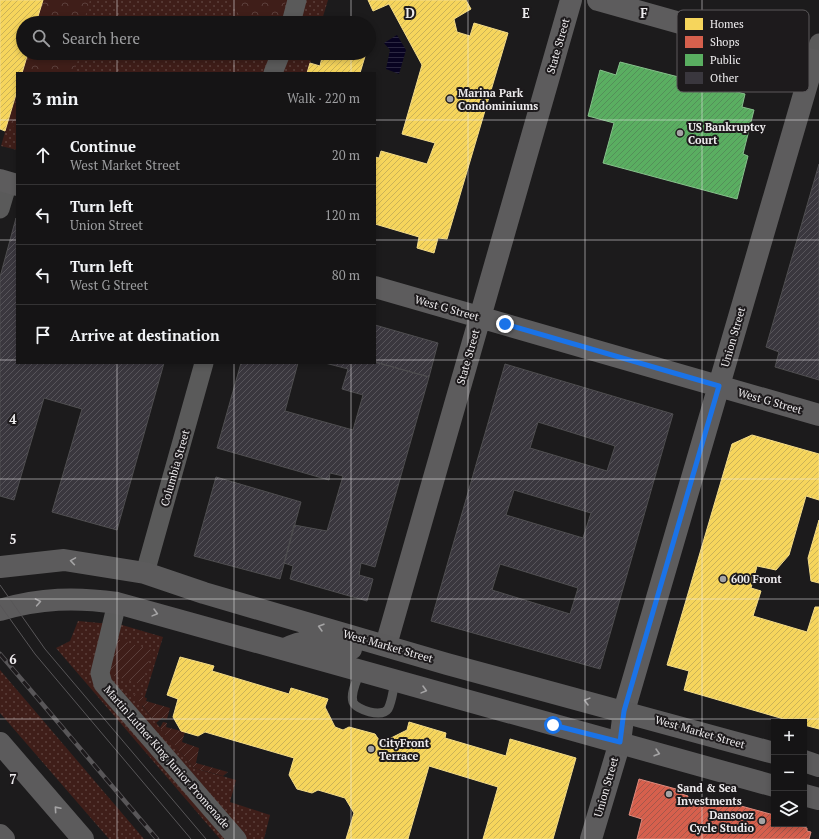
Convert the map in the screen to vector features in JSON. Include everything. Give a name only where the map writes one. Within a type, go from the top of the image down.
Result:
[{"type":"main road","name":"West Market Street","points":[[0,567],[64,560],[146,573],[204,593],[428,658],[771,752]]},
{"type":"main road","points":[[0,610],[49,600],[70,598],[117,603],[285,649],[360,672],[620,742],[771,785]]},
{"type":"main road","points":[[285,649],[296,643],[312,640],[349,649],[375,648],[386,645]]},
{"type":"main road","points":[[360,672],[373,663],[391,660],[412,663],[428,658]]},
{"type":"main road","points":[[0,743],[83,839]]},
{"type":"main road","points":[[807,762],[819,766]]},
{"type":"main road","points":[[807,796],[819,799]]},
{"type":"main road","points":[[0,835],[4,839]]},
{"type":"street","points":[[292,16],[297,0]]},
{"type":"street","name":"State Street","points":[[386,645],[571,0]]},
{"type":"street","points":[[598,0],[677,20]]},
{"type":"street","name":"Union Street","points":[[809,82],[817,55]]},
{"type":"street","points":[[273,72],[278,60]]},
{"type":"street","name":"Union Street","points":[[591,839],[620,742],[624,711],[806,92]]},
{"type":"street","points":[[0,209],[8,182]]},
{"type":"street","name":"West G Street","points":[[376,287],[819,415]]},
{"type":"street","name":"Columbia Street","points":[[146,573],[204,364]]},
{"type":"street","name":"Martin Luther King Junior Promenade","points":[[117,603],[100,673],[103,684],[237,839]]},
{"type":"lane","points":[[360,672],[352,698],[357,708],[384,713],[388,709],[396,682]]},
{"type":"green space","points":[[43,0],[328,0],[323,16],[38,16]]},
{"type":"green space","points":[[43,0],[90,0],[85,16],[39,16]]},
{"type":"green space","points":[[229,0],[286,0],[282,16],[237,16],[236,5]]},
{"type":"green space","points":[[26,60],[311,60],[307,72],[22,72]]},
{"type":"green space","points":[[26,60],[78,60],[74,72],[22,72]]},
{"type":"green space","points":[[16,94],[16,150],[1,146]]},
{"type":"green space","points":[[16,95],[16,128],[8,123]]},
{"type":"green space","points":[[78,621],[122,625],[163,637],[142,706],[194,768],[236,780],[230,802],[270,815],[264,839],[220,839],[56,648],[70,641]]},
{"type":"green space","points":[[116,639],[152,650],[142,684],[106,674]]},
{"type":"green space","points":[[0,670],[144,839],[109,839],[0,713]]},
{"type":"green space","points":[[133,694],[147,698],[146,701],[170,708],[167,719],[162,718],[156,723]]},
{"type":"green space","points":[[163,722],[167,723],[166,727],[185,732],[182,742],[199,748],[196,763],[228,772],[223,776],[194,768],[160,728]]},
{"type":"shaded area","points":[[397,35],[406,50],[399,74],[386,69],[390,50],[384,43]]},
{"type":"building: Homes","points":[[0,0],[43,0],[38,16],[16,16],[16,60],[26,60],[22,72],[16,72],[16,94],[5,131],[0,129]]},
{"type":"building: Homes","name":"Marina Park Condominiums","points":[[368,0],[466,0],[471,9],[454,19],[457,32],[470,36],[474,23],[508,33],[447,239],[438,238],[434,253],[417,248],[419,237],[376,224],[376,157],[379,158],[381,151],[427,164],[435,143],[402,134],[422,65],[389,4],[373,11]]},
{"type":"building: Homes","points":[[321,60],[364,60],[360,72],[307,72],[310,63],[320,66]]},
{"type":"building: Homes","name":"600 Front","points":[[752,435],[819,454],[819,500],[806,496],[789,555],[776,570],[757,566],[751,588],[761,591],[753,616],[807,632],[815,607],[819,607],[819,729],[807,726],[807,719],[784,719],[684,690],[689,671],[667,665],[732,444]]},
{"type":"building: Homes","name":"600 Front","points":[[819,520],[819,583],[811,581],[808,558]]},
{"type":"building: Homes","name":"CityFront Terrace","points":[[180,657],[214,666],[212,671],[289,694],[291,688],[328,699],[325,707],[335,727],[343,730],[349,727],[375,734],[379,740],[385,741],[407,730],[409,722],[446,733],[445,738],[506,756],[510,739],[576,758],[553,839],[483,839],[498,787],[429,766],[408,839],[346,839],[354,813],[345,798],[318,790],[312,793],[297,789],[289,775],[294,758],[205,732],[198,736],[181,731],[173,717],[178,699],[167,695]]},
{"type":"building: Shops","points":[[639,779],[676,789],[675,792],[688,796],[687,800],[705,805],[706,801],[718,804],[719,800],[771,814],[771,827],[804,827],[807,828],[807,831],[811,832],[809,839],[637,839],[642,819],[629,815]]},
{"type":"building: Public","name":"US Bankruptcy Court","points":[[620,62],[677,77],[677,92],[737,92],[745,94],[742,107],[754,110],[743,154],[748,156],[737,199],[603,163],[614,123],[588,116],[600,70],[616,75]]},
{"type":"building: Other","points":[[819,164],[819,380],[775,367],[779,352],[766,347]]},
{"type":"building: Other","points":[[16,218],[16,364],[164,364],[117,530],[52,512],[82,409],[44,398],[14,500],[0,496],[0,277]]},
{"type":"building: Other","points":[[376,325],[438,343],[429,377],[376,362]]},
{"type":"building: Other","points":[[376,362],[429,377],[375,567],[361,563],[359,575],[373,579],[367,601],[290,579],[293,566],[284,563],[294,525],[327,531],[343,476],[330,473],[329,480],[217,448],[241,364],[298,364],[285,411],[353,430],[363,395],[342,389],[348,369],[329,364],[376,364]]},
{"type":"building: Other","points":[[505,364],[673,414],[600,669],[431,621]],"holes":[[[538,422],[615,446],[607,471],[530,448]],[[514,490],[591,513],[583,538],[506,515]],[[500,564],[578,588],[570,614],[492,590]]]},
{"type":"building: Other","points":[[216,477],[301,502],[280,579],[194,556]]},
{"type":"tram line","points":[[0,585],[45,649],[206,839]]},
{"type":"tram line","points":[[0,605],[35,654],[191,839]]},
{"type":"railway","points":[[0,654],[157,839]]},
{"type":"place","name":"Marina Park Condominiums","points":[[450,99]]},
{"type":"place","name":"US Bankruptcy Court","points":[[680,133]]},
{"type":"place","name":"600 Front","points":[[723,579]]},
{"type":"place","name":"CityFront Terrace","points":[[371,749]]},
{"type":"place","name":"Sand & Sea Investments","points":[[669,794]]},
{"type":"place","name":"Dansooz Cycle Studio","points":[[762,821]]},
{"type":"route","points":[[505,324],[719,386],[624,711],[620,742],[553,725]]}]
